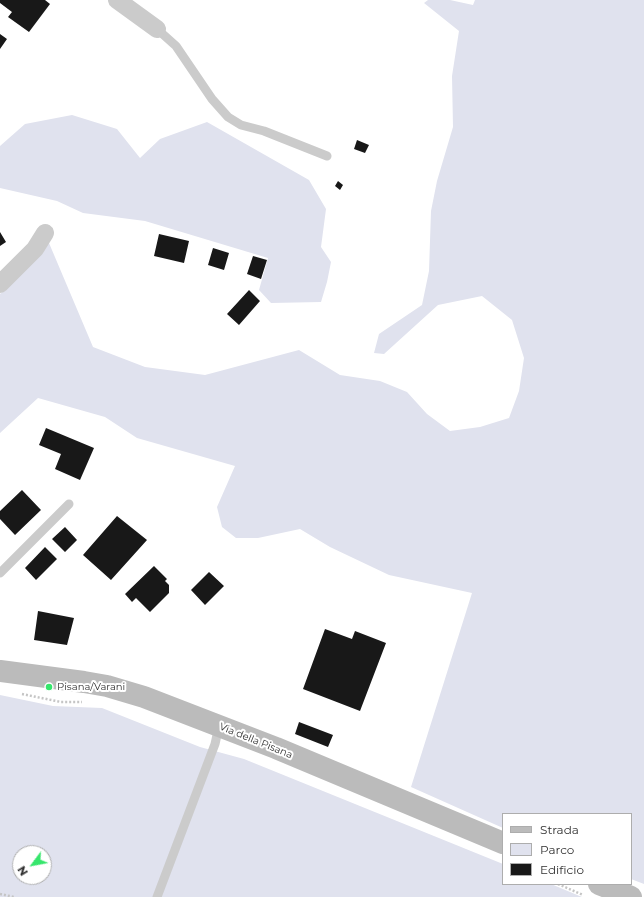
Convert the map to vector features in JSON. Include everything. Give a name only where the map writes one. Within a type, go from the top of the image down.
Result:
[{"type":"main road","name":"Via della Pisana","points":[[0,671],[106,686],[144,697],[276,748],[502,843]]},
{"type":"main road","points":[[601,885],[631,897]]},
{"type":"street","points":[[117,0],[157,29]]},
{"type":"street","points":[[0,284],[35,249],[45,233]]},
{"type":"lane","points":[[157,29],[176,46],[212,99],[228,117],[241,125],[264,131],[327,156]]},
{"type":"lane","points":[[0,573],[69,504]]},
{"type":"lane","points":[[158,897],[215,744],[219,726]]},
{"type":"path","points":[[19,694],[61,702],[87,702]]},
{"type":"path","points":[[560,885],[588,897]]},
{"type":"path","points":[[0,894],[14,897]]},
{"type":"green space","points":[[428,0],[450,0],[473,5],[475,0],[644,0],[644,884],[632,879],[632,813],[502,813],[502,828],[411,787],[472,593],[389,575],[330,547],[300,529],[258,538],[236,538],[222,527],[217,507],[235,466],[137,438],[105,417],[38,398],[0,433],[0,294],[49,243],[93,347],[145,367],[205,375],[299,350],[340,375],[380,381],[407,392],[427,414],[450,431],[480,427],[509,418],[519,391],[524,358],[512,320],[482,296],[438,305],[384,354],[374,353],[379,334],[422,305],[429,271],[431,211],[437,181],[453,127],[452,76],[459,31],[424,3]]},
{"type":"green space","points":[[72,115],[117,129],[140,158],[160,139],[207,122],[309,180],[326,209],[321,247],[331,262],[321,302],[271,303],[259,290],[268,258],[145,221],[83,213],[57,201],[0,188],[0,146],[25,124]]},
{"type":"green space","points":[[0,695],[53,706],[102,708],[200,747],[244,759],[502,864],[502,885],[553,885],[582,897],[0,897]]},
{"type":"building","points":[[0,0],[45,0],[50,4],[29,32],[8,17],[12,12],[0,3]]},
{"type":"building","points":[[0,34],[7,39],[0,49]]},
{"type":"building","points":[[357,140],[369,145],[365,153],[354,149]]},
{"type":"building","points":[[338,181],[343,185],[340,190],[335,186]]},
{"type":"building","points":[[0,232],[6,242],[0,246]]},
{"type":"building","points":[[159,234],[189,241],[184,263],[154,256]]},
{"type":"building","points":[[213,248],[229,253],[224,270],[208,265]]},
{"type":"building","points":[[253,256],[267,260],[261,279],[247,274]]},
{"type":"building","points":[[249,290],[260,301],[239,325],[227,314]]},
{"type":"building","points":[[46,428],[94,448],[80,480],[55,469],[61,454],[39,445]]},
{"type":"building","points":[[22,490],[41,510],[15,535],[0,519],[0,511]]},
{"type":"building","points":[[117,516],[147,540],[111,580],[83,555]]},
{"type":"building","points":[[65,527],[77,540],[65,552],[52,539]]},
{"type":"building","points":[[45,547],[57,559],[36,580],[25,568]]},
{"type":"building","points":[[154,566],[167,579],[165,581],[169,585],[169,593],[150,612],[136,598],[132,602],[125,594]]},
{"type":"building","points":[[209,572],[224,586],[205,605],[191,590]]},
{"type":"building","points":[[38,611],[74,618],[67,645],[34,640]]},
{"type":"building","points":[[325,629],[352,639],[355,631],[386,643],[360,711],[303,689]]},
{"type":"building","points":[[299,722],[333,735],[328,747],[295,734]]},
{"type":"place","name":"Pisana/Varani","points":[[49,687]]}]
